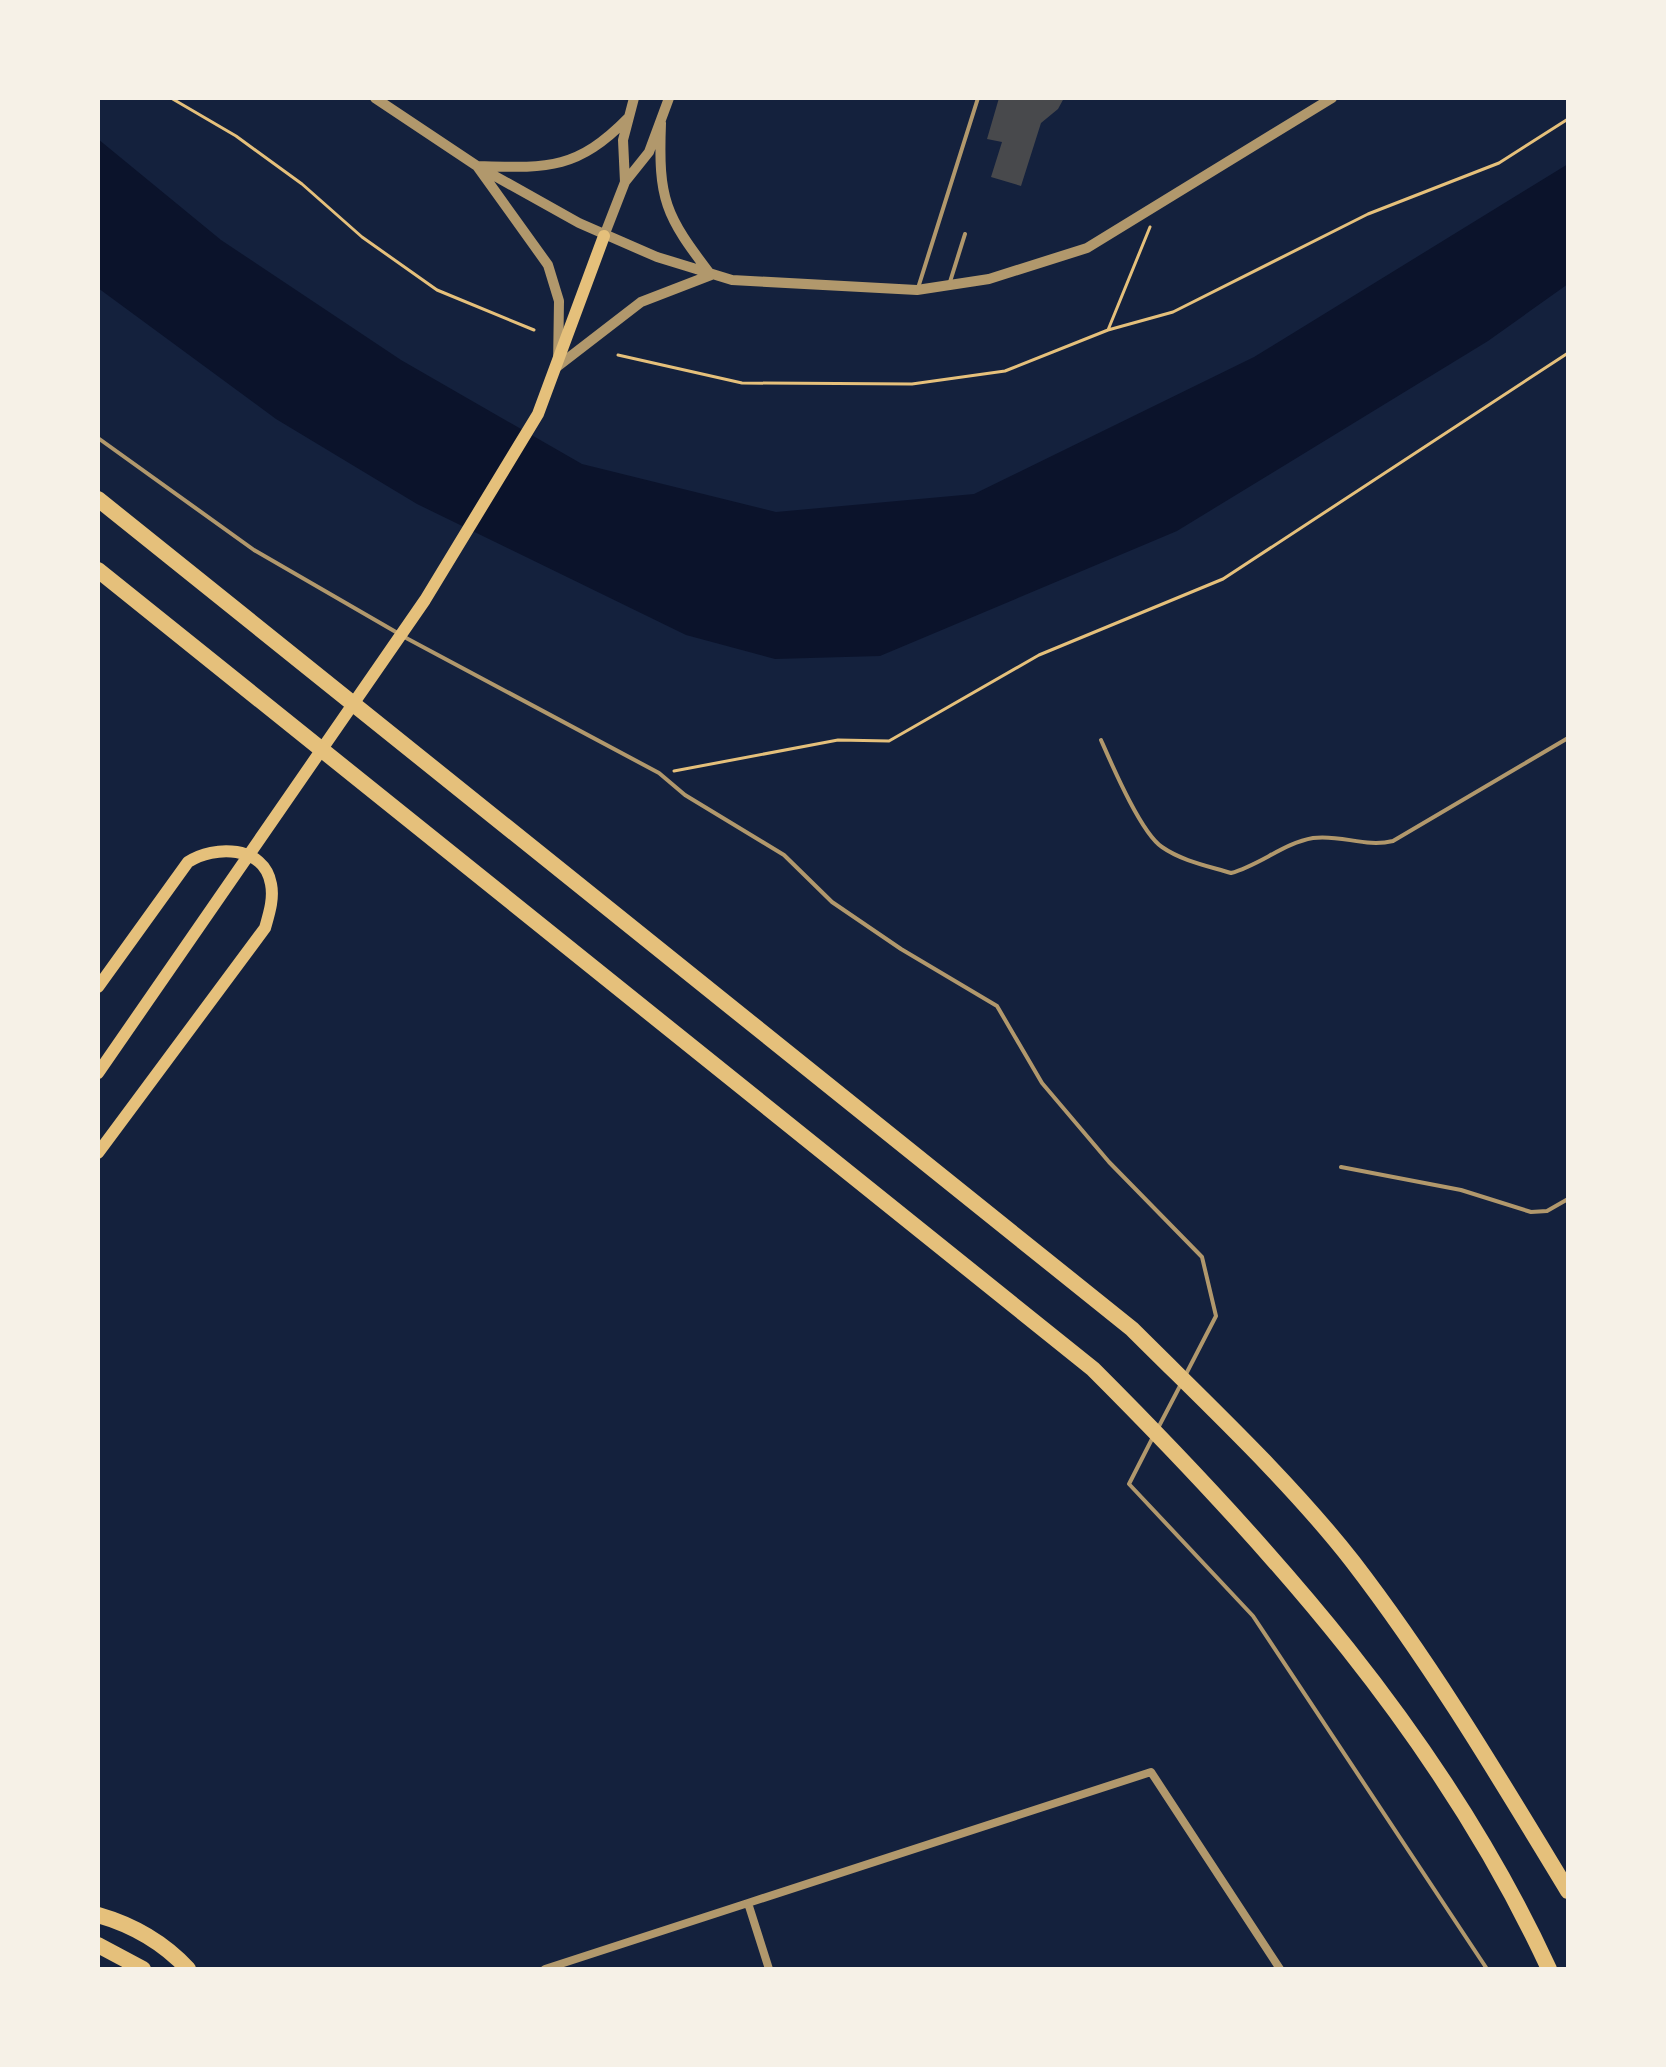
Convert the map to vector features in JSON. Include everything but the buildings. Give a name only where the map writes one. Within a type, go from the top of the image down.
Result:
[{"type":"highway","points":[[98,499],[1132,1329],[1232,1428],[1352,1561],[1470,1730],[1568,1891]]},
{"type":"highway","points":[[98,570],[1093,1369],[1195,1471],[1311,1601],[1424,1747],[1524,1916],[1549,1969]]},
{"type":"highway","points":[[98,1915],[121,1921],[167,1947],[188,1969]]},
{"type":"highway","points":[[98,1945],[143,1969]]},
{"type":"main road","points":[[98,1073],[425,600],[538,414],[604,236]]},
{"type":"main road","points":[[98,987],[188,862],[203,852],[226,850],[252,858],[262,867],[271,882],[271,902],[265,928],[98,1153]]},
{"type":"street","points":[[375,98],[477,166],[604,236],[711,275],[776,284],[917,290],[948,287],[1025,270],[1087,248],[1332,98]]},
{"type":"street","points":[[625,182],[623,140],[634,98]]},
{"type":"street","points":[[604,236],[625,182],[649,152],[669,98]]},
{"type":"street","points":[[477,166],[540,168],[566,163],[612,135],[628,118]]},
{"type":"street","points":[[661,123],[661,191],[683,239],[711,275]]},
{"type":"street","points":[[477,166],[548,265],[559,301],[558,366]]},
{"type":"street","points":[[558,366],[641,302],[711,275]]},
{"type":"street","points":[[545,1969],[1151,1772],[1280,1969]]},
{"type":"street","points":[[748,1903],[769,1969]]},
{"type":"lane","points":[[917,290],[978,98]]},
{"type":"lane","points":[[948,287],[965,234]]},
{"type":"lane","points":[[98,438],[254,550],[408,639],[659,773],[685,795],[784,855],[832,902],[901,949],[997,1006],[1042,1083],[1109,1162],[1202,1257],[1216,1316],[1129,1484],[1253,1616],[1487,1969]]},
{"type":"lane","points":[[1101,740],[1122,788],[1159,846],[1179,857],[1231,873],[1307,839],[1332,836],[1375,845],[1393,841],[1568,738]]},
{"type":"lane","points":[[1341,1167],[1461,1190],[1531,1212],[1547,1211],[1568,1199]]},
{"type":"path","points":[[171,98],[258,152],[302,184],[362,237],[437,290],[534,330]]},
{"type":"path","points":[[618,355],[742,383],[912,384],[1005,371],[1108,330],[1173,312],[1368,214],[1499,163],[1568,119]]},
{"type":"path","points":[[1108,330],[1160,203]]},
{"type":"path","points":[[659,773],[838,740],[889,741],[1039,655],[1223,579],[1568,353]]},
{"type":"water","points":[[98,139],[221,240],[401,360],[582,464],[776,512],[974,494],[1254,357],[1568,164],[1568,284],[1488,341],[1177,531],[880,656],[775,659],[686,635],[417,504],[276,419],[98,288]]}]
